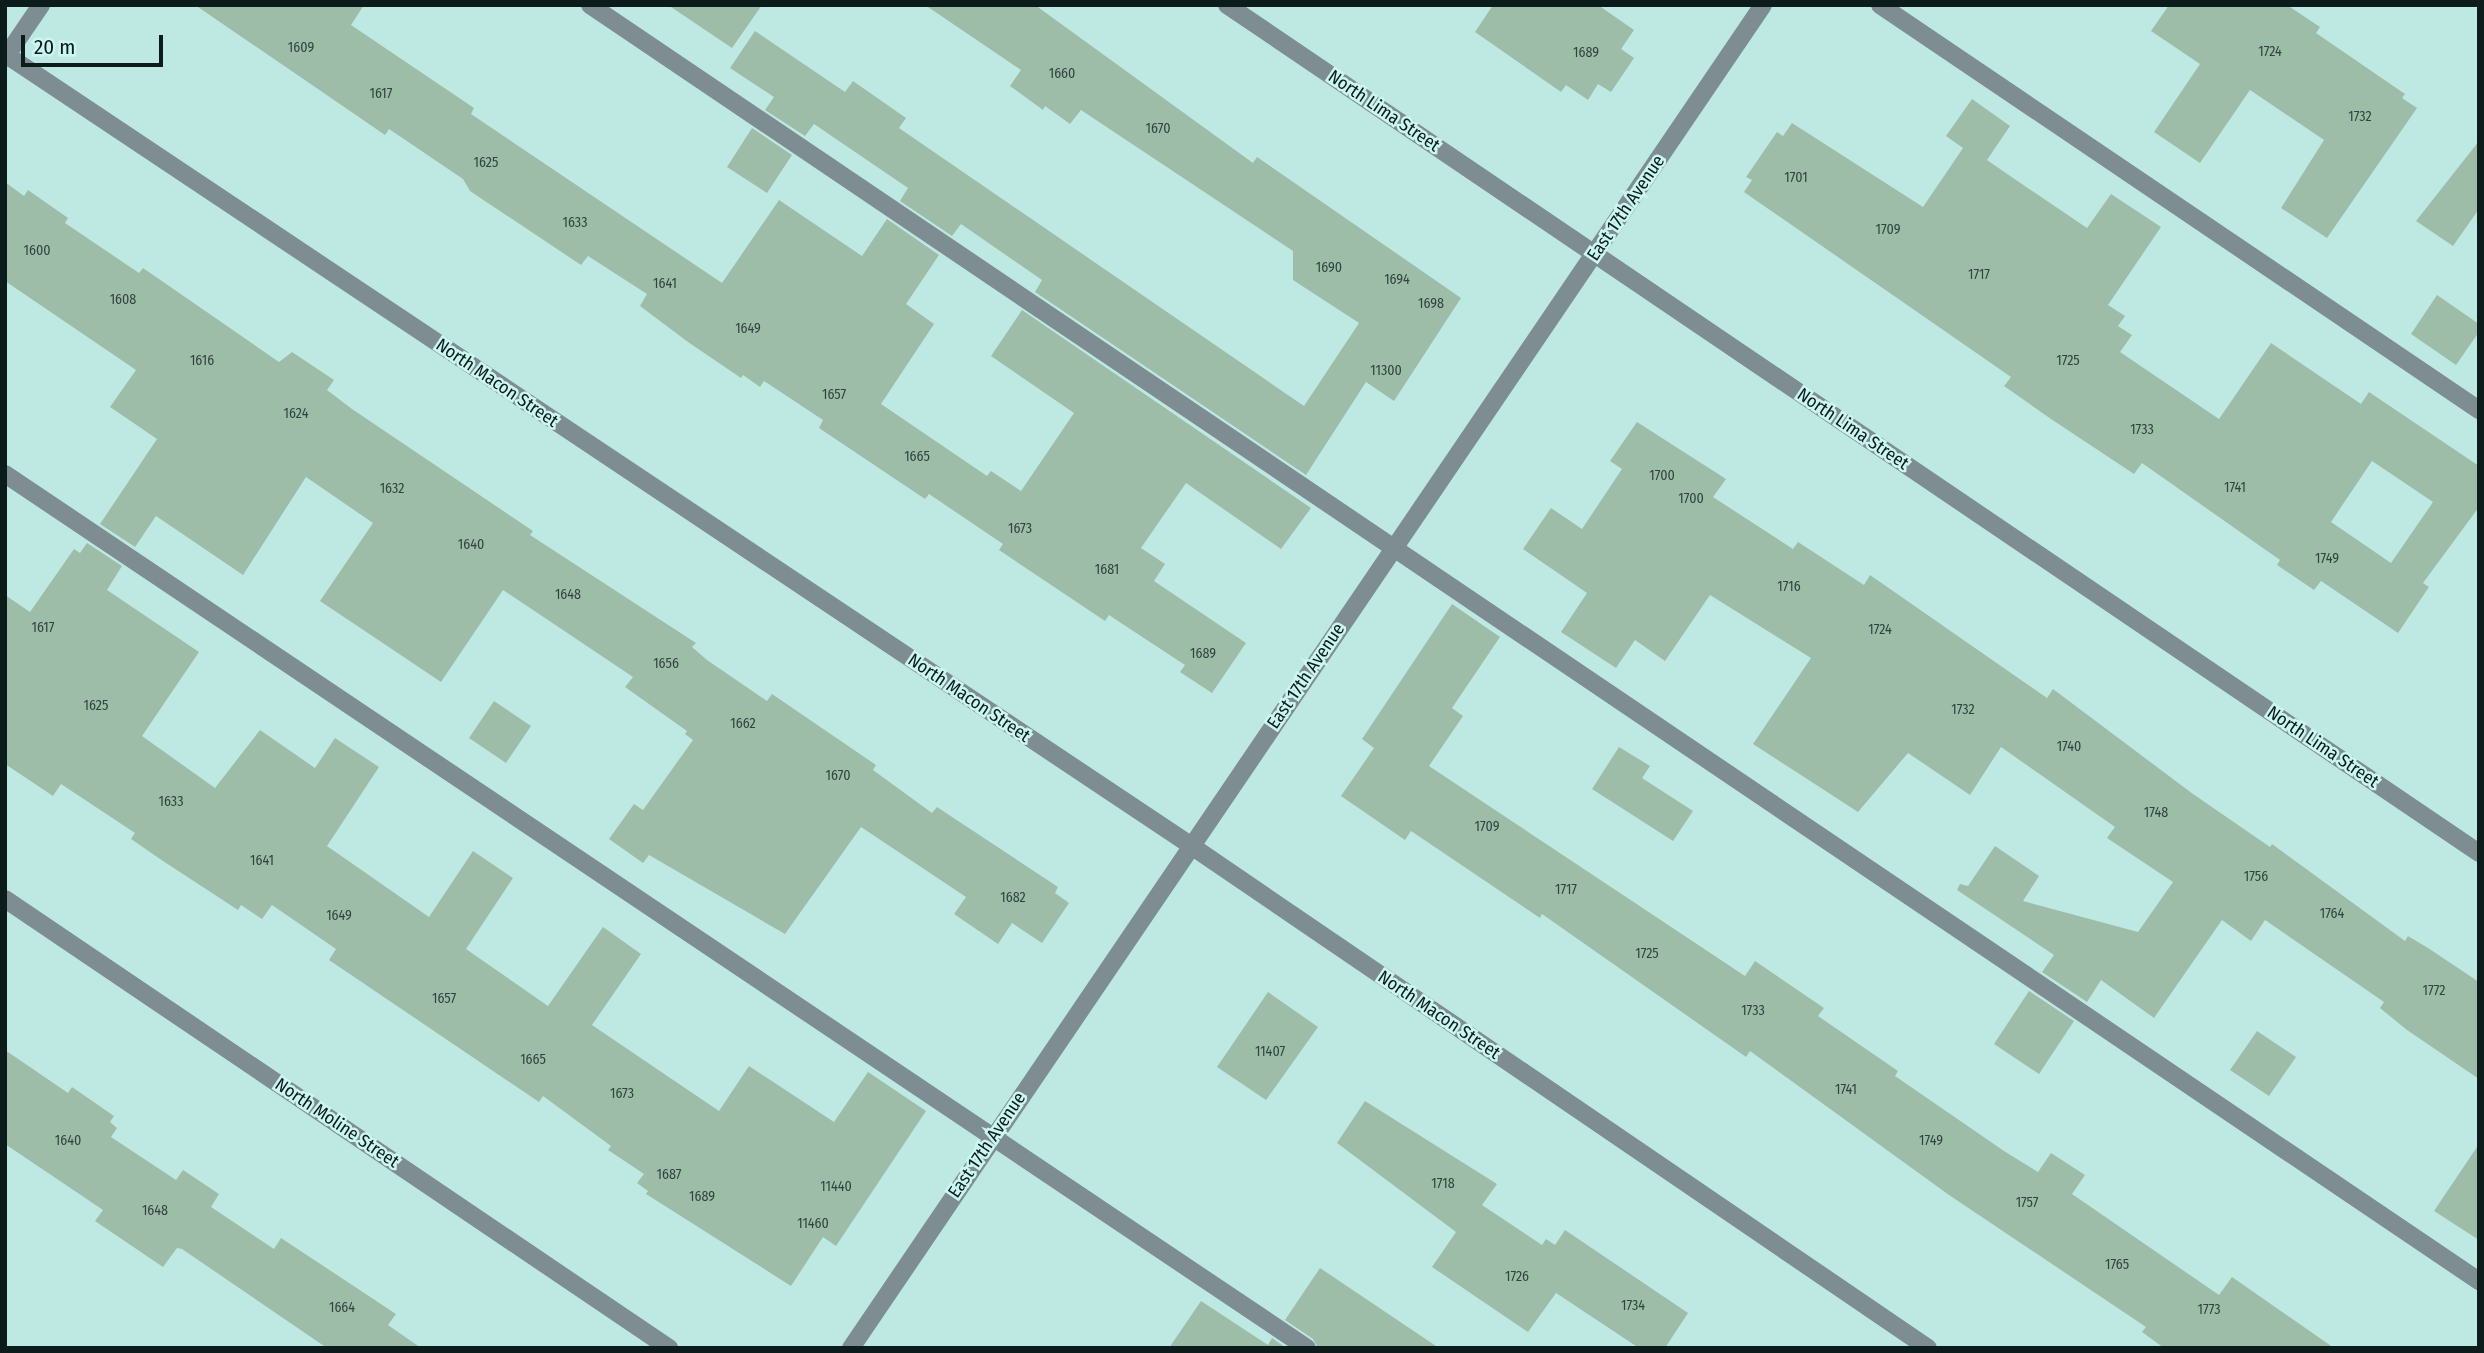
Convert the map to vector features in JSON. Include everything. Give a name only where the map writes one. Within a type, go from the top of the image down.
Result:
[{"type":"street","points":[[6,56],[41,5]]},
{"type":"street","points":[[590,5],[1395,546],[2479,1281]]},
{"type":"street","name":"North Lima Street","points":[[1227,5],[2479,853]]},
{"type":"street","name":"East 17th Avenue","points":[[851,1348],[1190,845],[1763,5]]},
{"type":"street","points":[[1880,5],[2479,411]]},
{"type":"street","name":"North Macon Street","points":[[6,56],[1190,845],[1928,1348]]},
{"type":"street","points":[[5,474],[1307,1348]]},
{"type":"street","name":"North Moline Street","points":[[5,899],[669,1348]]},
{"type":"building","points":[[195,5],[364,5],[351,25],[474,108],[471,114],[722,283],[779,200],[862,256],[887,219],[939,255],[906,304],[934,324],[881,404],[987,476],[991,471],[1021,491],[1074,413],[991,356],[1022,310],[1311,508],[1281,549],[1186,483],[1141,548],[1165,564],[1154,581],[1246,643],[1212,693],[1180,672],[1185,665],[1109,615],[1105,621],[999,550],[1003,544],[929,494],[925,499],[819,428],[823,420],[764,381],[760,387],[743,375],[741,378],[688,342],[640,306],[647,294],[588,256],[581,265],[470,191],[463,179],[389,129],[385,135]]},
{"type":"building","points":[[668,5],[762,5],[732,48]]},
{"type":"building","points":[[925,5],[1035,5],[1253,163],[1257,157],[1461,298],[1394,401],[1366,382],[1306,475],[1035,292],[1042,280],[961,224],[952,236],[900,201],[908,188],[814,124],[805,136],[765,110],[774,97],[730,68],[755,31],[845,92],[853,81],[906,118],[899,128],[1304,406],[1359,323],[1293,280],[1293,251],[1081,110],[1070,124],[1045,106],[1043,110],[1010,86],[1021,70]]},
{"type":"building","points":[[1493,5],[1598,5],[1634,30],[1621,49],[1634,58],[1611,92],[1598,84],[1588,100],[1566,85],[1561,92],[1475,32]]},
{"type":"building","points":[[2169,5],[2287,5],[2320,27],[2316,33],[2405,94],[2402,98],[2417,108],[2327,238],[2281,208],[2324,140],[2250,90],[2200,163],[2154,132],[2200,64],[2151,31]]},
{"type":"building","points":[[1972,99],[2010,126],[1987,160],[2016,180],[2087,228],[2111,194],[2161,227],[2108,305],[2125,316],[2118,326],[2132,335],[2120,352],[2219,419],[2271,343],[2361,404],[2369,392],[2479,466],[2479,507],[2423,583],[2429,587],[2398,633],[2321,581],[2314,590],[2277,565],[2280,560],[2142,463],[2134,474],[2051,419],[2004,386],[2011,377],[1744,192],[1752,180],[1746,177],[1777,132],[1783,136],[1792,123],[1923,207],[1963,148],[1946,136]],"holes":[[[2372,461],[2433,502],[2391,563],[2331,522]]]},
{"type":"building","points":[[752,128],[792,155],[767,193],[727,167]]},
{"type":"building","points":[[2479,141],[2479,209],[2453,246],[2416,221]]},
{"type":"building","points":[[5,182],[24,196],[28,190],[68,218],[65,223],[139,273],[143,268],[279,362],[292,352],[334,380],[327,390],[352,409],[533,531],[530,535],[696,643],[692,647],[707,660],[767,701],[772,694],[876,765],[873,770],[932,813],[937,807],[1058,887],[1055,893],[1069,903],[1042,943],[1012,923],[998,944],[954,914],[966,897],[861,827],[785,934],[649,855],[643,863],[609,839],[634,804],[643,810],[693,740],[685,734],[687,731],[625,687],[633,677],[503,590],[441,682],[320,601],[373,523],[306,477],[243,575],[156,516],[135,547],[100,524],[157,439],[110,407],[136,370],[5,281]]},
{"type":"building","points":[[2437,295],[2479,324],[2479,332],[2456,365],[2411,334]]},
{"type":"building","points":[[1637,422],[1726,479],[1713,497],[1793,549],[1798,542],[1864,585],[1870,575],[2047,698],[2053,689],[2193,794],[2270,847],[2272,844],[2405,941],[2408,936],[2479,982],[2479,1079],[2407,1030],[2380,1008],[2384,1002],[2265,920],[2251,941],[2222,920],[2154,1018],[2101,980],[2087,1002],[2042,972],[2054,955],[1957,890],[1960,884],[1968,886],[1995,846],[2039,876],[2023,901],[2138,932],[2173,882],[2107,838],[2115,827],[2001,747],[1970,795],[1908,753],[1858,812],[1753,744],[1811,658],[1710,595],[1665,661],[1635,640],[1616,668],[1561,632],[1587,593],[1523,549],[1551,508],[1582,529],[1622,469],[1610,461]]},
{"type":"building","points":[[87,543],[122,566],[107,590],[199,652],[142,736],[215,788],[260,730],[315,768],[335,738],[379,767],[327,846],[429,917],[473,851],[513,878],[466,949],[548,1006],[603,927],[641,954],[592,1025],[719,1111],[749,1066],[834,1122],[868,1072],[926,1111],[836,1246],[823,1237],[791,1286],[646,1194],[648,1191],[637,1183],[644,1174],[608,1150],[611,1146],[543,1096],[539,1102],[329,960],[336,949],[272,905],[262,919],[241,905],[238,910],[131,839],[135,833],[61,784],[53,796],[5,764],[5,595],[30,612],[74,549],[80,553]]},
{"type":"building","points":[[1452,604],[1500,637],[1452,708],[1463,716],[1429,766],[1745,976],[1755,961],[1824,1008],[1818,1016],[1898,1071],[1895,1076],[2004,1151],[2038,1172],[2051,1153],[2085,1175],[2072,1194],[2219,1295],[2232,1277],[2334,1348],[2164,1348],[2142,1332],[2146,1327],[1949,1195],[1750,1051],[1746,1057],[1542,914],[1540,918],[1411,831],[1405,840],[1341,796],[1374,748],[1362,739]]},
{"type":"building","points":[[494,701],[531,726],[506,763],[469,738]]},
{"type":"building","points":[[1619,747],[1650,766],[1642,778],[1693,811],[1673,841],[1592,789]]},
{"type":"building","points":[[2029,991],[2074,1021],[2039,1074],[1994,1044]]},
{"type":"building","points":[[1268,992],[1318,1027],[1266,1100],[1217,1067]]},
{"type":"building","points":[[2257,1031],[2296,1057],[2269,1096],[2230,1070]]},
{"type":"building","points":[[5,1050],[68,1093],[72,1087],[114,1116],[110,1122],[117,1128],[111,1137],[176,1180],[183,1170],[219,1194],[211,1207],[274,1249],[281,1238],[396,1314],[388,1325],[421,1348],[327,1348],[182,1249],[177,1248],[163,1267],[95,1221],[103,1210],[5,1144]]},
{"type":"building","points":[[1365,1101],[1497,1184],[1482,1205],[1542,1245],[1546,1239],[1555,1245],[1565,1230],[1688,1313],[1665,1348],[1639,1348],[1556,1293],[1528,1332],[1432,1267],[1456,1232],[1337,1143]]},
{"type":"building","points":[[2479,1144],[2479,1240],[2434,1211]]},
{"type":"building","points":[[1320,1268],[1439,1348],[1318,1348],[1313,1339],[1285,1320]]},
{"type":"building","points":[[1201,1301],[1268,1345],[1272,1338],[1286,1348],[1169,1348]]}]
